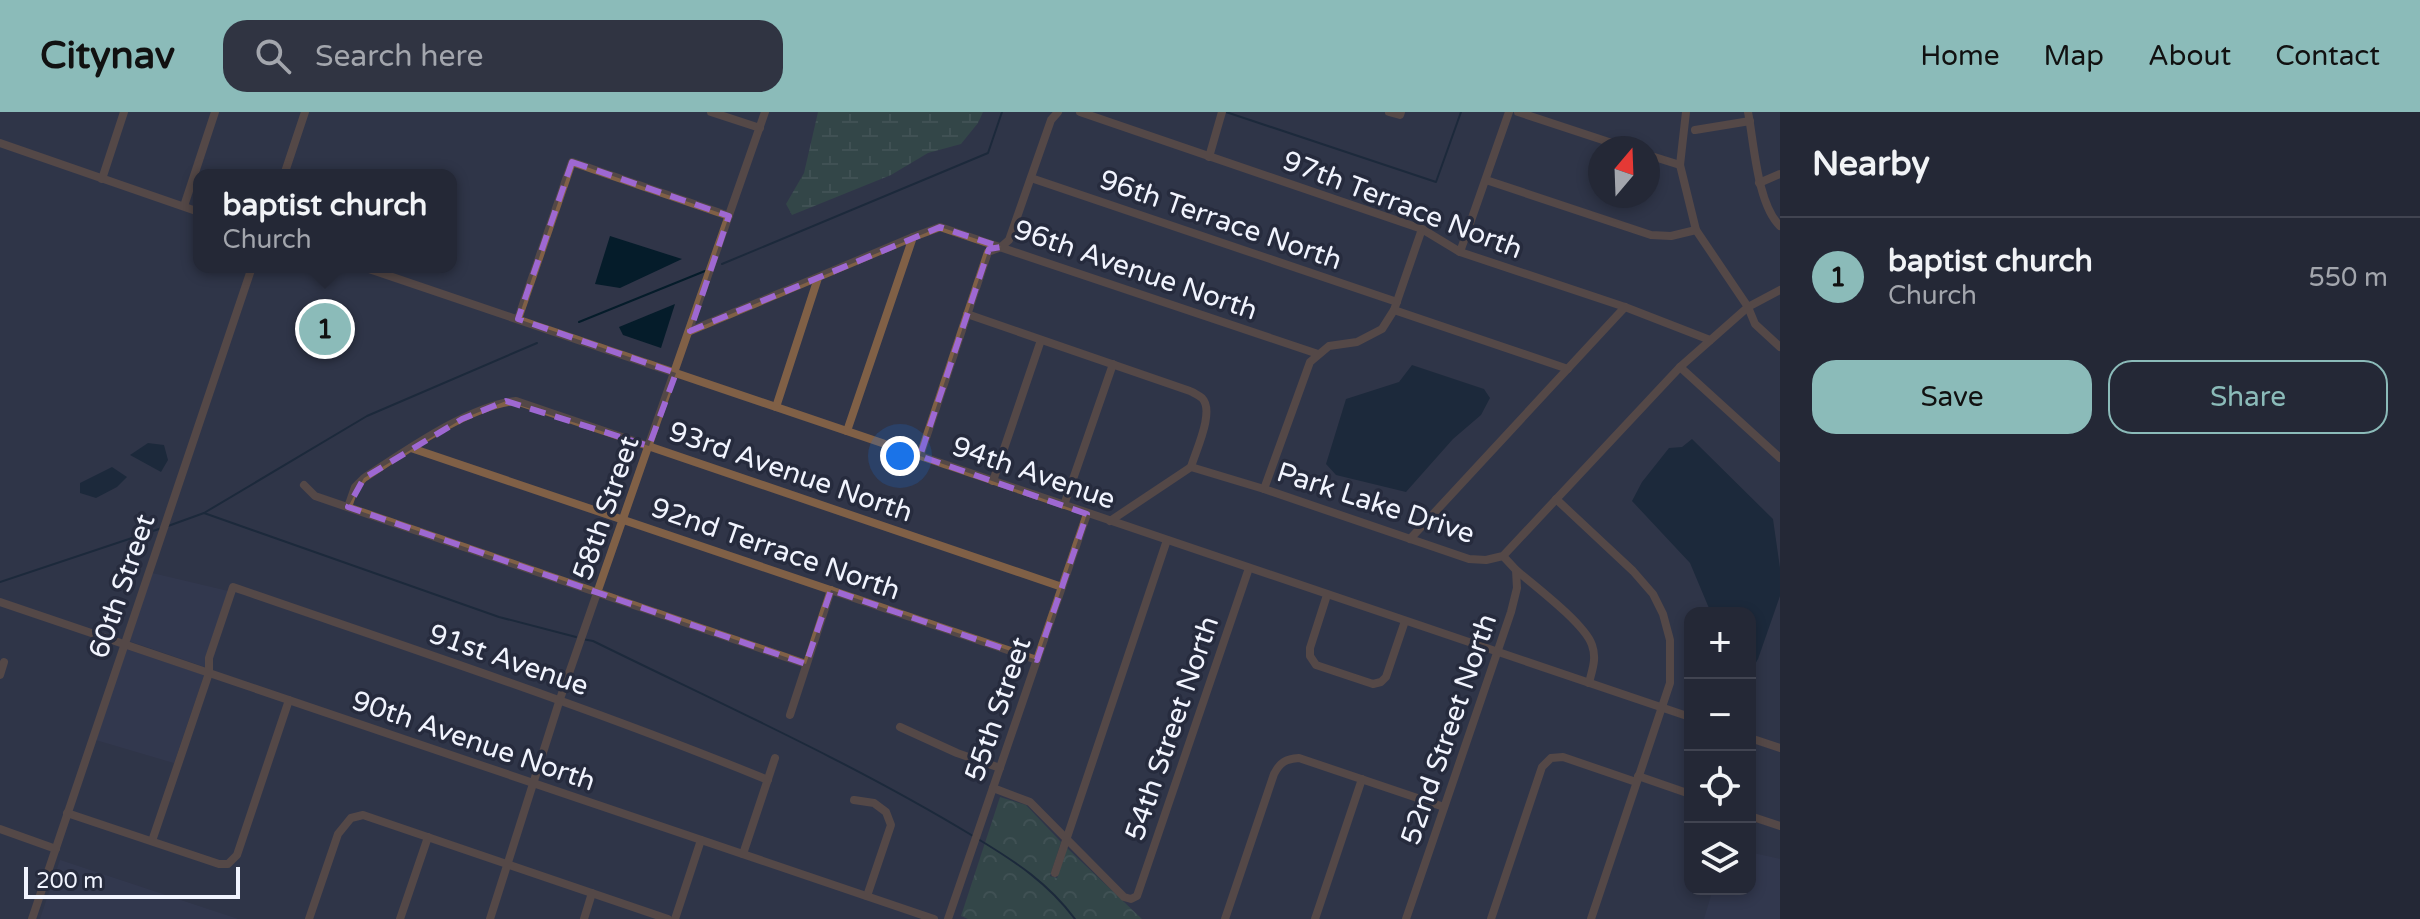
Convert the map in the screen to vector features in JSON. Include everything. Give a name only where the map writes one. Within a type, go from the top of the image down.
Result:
[{"type":"street","points":[[102,179],[124,112]]},
{"type":"street","points":[[196,169],[215,112]]},
{"type":"street","points":[[286,169],[305,112]]},
{"type":"street","points":[[711,112],[760,128]]},
{"type":"street","name":"58th Street","points":[[490,919],[560,699],[765,112]]},
{"type":"street","points":[[920,456],[988,252],[1001,247],[1015,229],[1051,120],[1058,112]]},
{"type":"street","name":"97th Terrace North","points":[[1080,112],[1422,229],[1460,252],[1625,307],[1710,340]]},
{"type":"street","points":[[1389,112],[1401,114]]},
{"type":"street","points":[[1460,252],[1509,112]]},
{"type":"street","points":[[1518,112],[1591,136]]},
{"type":"street","points":[[1686,112],[1680,165],[1696,230],[1748,307],[1755,324],[1780,347]]},
{"type":"street","points":[[1209,157],[1221,115]]},
{"type":"street","points":[[1695,130],[1749,116],[1759,183],[1780,226]]},
{"type":"street","points":[[0,143],[193,210]]},
{"type":"street","points":[[1660,159],[1680,165]]},
{"type":"street","points":[[518,319],[572,162],[729,216]]},
{"type":"street","points":[[1759,183],[1780,174]]},
{"type":"street","name":"96th Terrace North","points":[[1031,178],[1568,369]]},
{"type":"street","points":[[184,206],[193,179]]},
{"type":"street","points":[[1486,180],[1651,235],[1671,236],[1696,230]]},
{"type":"street","name":"96th Avenue North","points":[[913,237],[940,227],[1318,354]]},
{"type":"street","points":[[1264,489],[1310,362],[1329,346],[1357,342],[1382,329],[1396,306],[1422,229]]},
{"type":"street","points":[[690,331],[913,237]]},
{"type":"street","points":[[847,431],[913,237]]},
{"type":"street","name":"60th Street","points":[[32,919],[250,273]]},
{"type":"street","name":"94th Avenue","points":[[381,273],[1684,715]]},
{"type":"street","points":[[776,407],[818,278]]},
{"type":"street","name":"Park Lake Drive","points":[[1191,467],[1469,559],[1486,560],[1503,556],[1680,367],[1748,307],[1780,290]]},
{"type":"street","points":[[1410,539],[1625,307]]},
{"type":"street","points":[[967,314],[1201,397],[1207,407],[1207,417],[1191,467],[1110,521]]},
{"type":"street","points":[[993,481],[1041,340]]},
{"type":"street","points":[[1064,505],[1113,364]]},
{"type":"street","points":[[1680,367],[1780,458]]},
{"type":"street","name":"93rd Avenue North","points":[[411,448],[462,419],[506,401],[516,401],[1062,587]]},
{"type":"street","points":[[348,507],[355,487],[364,478],[411,448]]},
{"type":"street","name":"92nd Terrace North","points":[[411,448],[1037,660]]},
{"type":"street","points":[[304,485],[315,496],[806,664]]},
{"type":"street","points":[[1556,499],[1633,571],[1653,594],[1663,614],[1670,640],[1670,683],[1591,919]]},
{"type":"street","name":"55th Street","points":[[948,919],[1087,514]]},
{"type":"street","points":[[1055,873],[1167,540]]},
{"type":"street","points":[[1503,556],[1580,628],[1592,644],[1595,660],[1589,683]]},
{"type":"street","name":"54th Street North","points":[[1065,840],[1124,897],[1131,899],[1137,896],[1249,568]]},
{"type":"street","name":"52nd Street North","points":[[1406,919],[1497,652],[1517,588],[1516,570]]},
{"type":"street","name":"91st Avenue","points":[[209,673],[209,658],[233,587],[560,699],[768,780]]},
{"type":"street","points":[[790,715],[831,590]]},
{"type":"street","points":[[1327,595],[1310,648],[1310,656],[1316,665],[1373,684],[1381,682],[1386,677],[1405,621]]},
{"type":"street","name":"90th Avenue North","points":[[0,602],[934,919]]},
{"type":"street","points":[[0,675],[4,662]]},
{"type":"street","points":[[152,841],[209,673]]},
{"type":"street","points":[[67,813],[219,864],[228,864],[237,855],[289,700]]},
{"type":"street","points":[[900,727],[957,753],[1000,768]]},
{"type":"street","points":[[1756,740],[1780,748]]},
{"type":"street","points":[[1491,919],[1542,767],[1551,758],[1563,757],[1684,792]]},
{"type":"street","points":[[743,854],[775,758]]},
{"type":"street","points":[[1225,919],[1274,774],[1278,765],[1286,759],[1299,758],[1444,807]]},
{"type":"street","points":[[1315,919],[1362,779]]},
{"type":"street","points":[[993,788],[1030,802],[1065,840]]},
{"type":"street","points":[[854,800],[874,803],[886,812],[891,825],[867,896]]},
{"type":"street","points":[[309,919],[338,834],[351,818],[363,815],[668,919]]},
{"type":"street","points":[[1756,818],[1780,826]]},
{"type":"street","points":[[0,829],[56,849]]},
{"type":"street","points":[[400,919],[428,837]]},
{"type":"street","points":[[675,919],[701,840]]},
{"type":"street","points":[[584,919],[592,893]]},
{"type":"highlighted area","points":[[572,162],[729,216],[690,331],[940,227],[1001,247],[989,249],[920,456],[1087,514],[1037,660],[831,590],[806,664],[348,507],[364,478],[462,419],[506,401],[649,446],[676,373],[518,319]]},
{"type":"shaded area","points":[[610,236],[682,259],[620,288],[595,284]]},
{"type":"shaded area","points":[[675,304],[661,348],[623,335],[619,327]]},
{"type":"shaded area","points":[[1412,365],[1484,389],[1490,398],[1481,415],[1453,439],[1406,492],[1336,475],[1326,464],[1346,399],[1399,382]]},
{"type":"shaded area","points":[[1692,439],[1773,519],[1780,568],[1780,596],[1756,662],[1756,607],[1708,607],[1690,563],[1632,501],[1642,482],[1669,448],[1682,447]]},
{"type":"shaded area","points":[[148,443],[164,445],[168,460],[161,472],[130,455]]},
{"type":"shaded area","points":[[112,467],[127,477],[117,487],[96,498],[80,493],[80,483]]},
{"type":"shaded area","points":[[152,573],[228,591],[205,667],[129,641]]},
{"type":"shaded area","points":[[126,649],[204,675],[174,763],[96,740]]},
{"type":"shaded area","points":[[1756,854],[1780,859],[1780,919],[1704,919],[1711,895],[1756,895]]},
{"type":"shaded area","points":[[60,860],[238,919],[40,919]]},
{"type":"green space","points":[[818,112],[983,112],[961,144],[928,153],[891,175],[792,215],[786,204],[804,173]]},
{"type":"green space","points":[[1000,797],[1026,805],[1061,842],[1050,876],[1057,878],[1067,848],[1142,919],[968,919],[961,916]]},
{"type":"waterway","points":[[722,264],[988,153],[1002,112]]},
{"type":"waterway","points":[[1226,112],[1436,182],[1461,112]]},
{"type":"waterway","points":[[579,322],[705,271]]},
{"type":"waterway","points":[[168,526],[204,513],[367,416],[537,343]]},
{"type":"waterway","points":[[204,513],[499,617],[576,637]]},
{"type":"waterway","points":[[0,582],[162,528]]},
{"type":"waterway","points":[[582,639],[593,641],[785,734],[973,836]]},
{"type":"waterway","points":[[978,839],[1031,874],[1075,919]]},
{"type":"place","name":"baptist church","points":[[325,329]]}]
